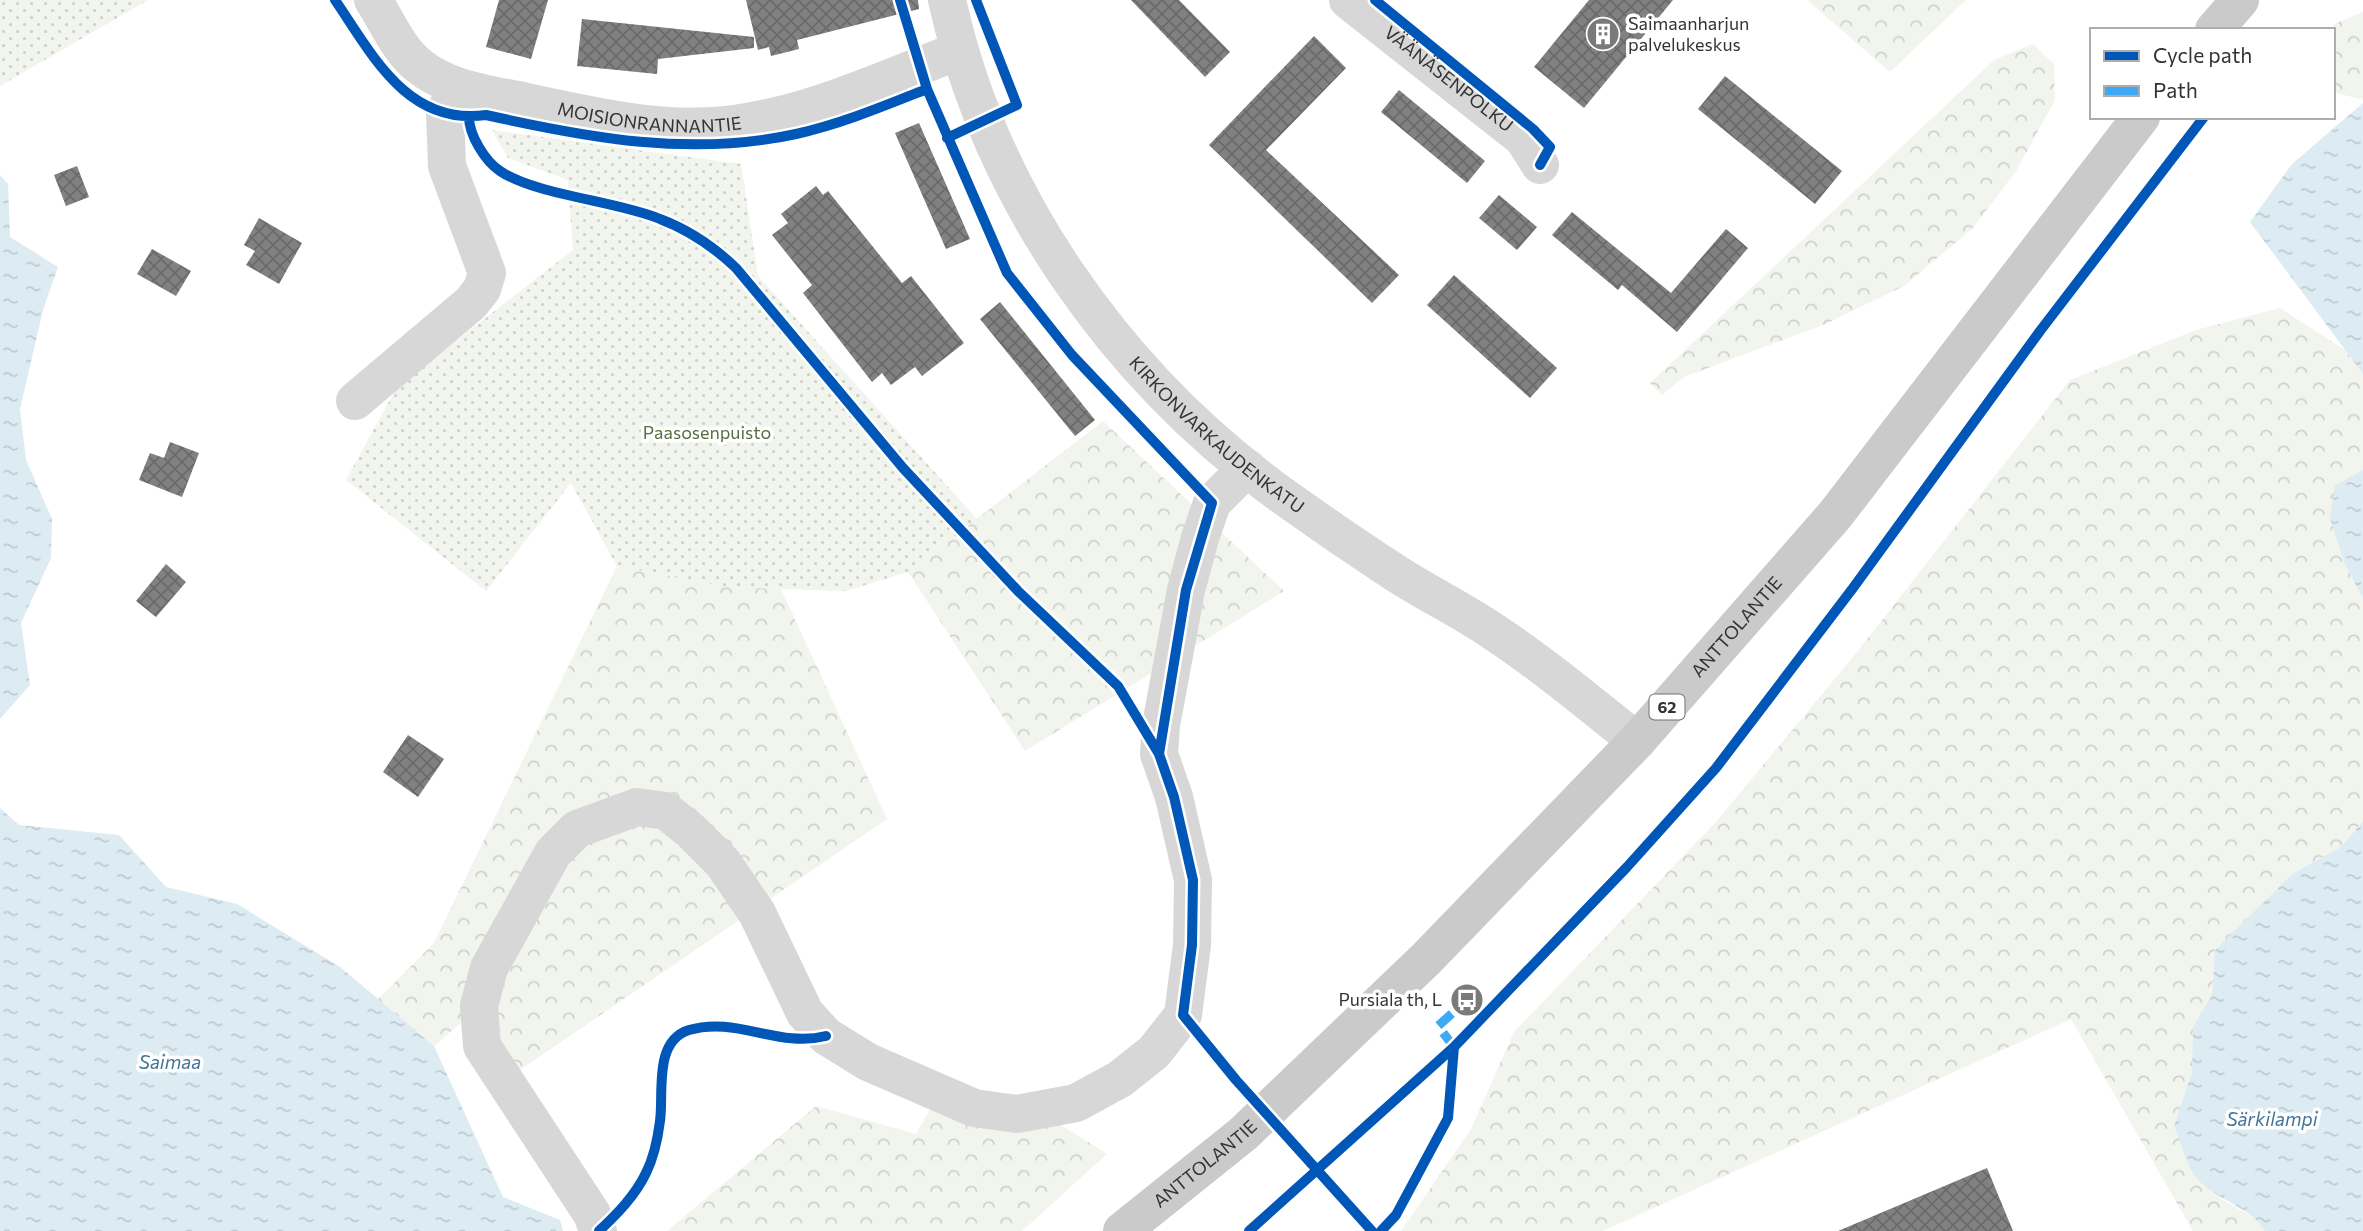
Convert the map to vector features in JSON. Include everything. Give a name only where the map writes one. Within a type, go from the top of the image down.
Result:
[{"type":"main road","points":[[2216,28],[2240,0]]},
{"type":"main road","name":"ANTTOLANTIE","points":[[1129,1229],[1243,1134],[1407,978],[1637,741],[1835,515],[2139,119]]},
{"type":"street","name":"MOISIONRANNANTIE","points":[[373,0],[415,64],[458,87],[632,123],[707,125],[751,122],[806,107],[958,51]]},
{"type":"street","name":"KIRKONVARKAUDENKATU","points":[[947,0],[958,51],[1020,197],[1065,273],[1156,382],[1193,421],[1247,468],[1395,573],[1493,631],[1637,741]]},
{"type":"street","name":"VÄÄNÄSENPOLKU","points":[[1348,0],[1522,138],[1540,165]]},
{"type":"street","points":[[355,401],[471,303],[482,289],[487,274],[447,166],[444,112],[458,87]]},
{"type":"street","points":[[598,1231],[592,1214],[482,1046],[479,1006],[489,968],[553,852],[577,829],[612,814],[636,807],[666,811],[691,831],[723,863],[757,913],[805,1013],[826,1037],[868,1062],[974,1108],[1017,1114],[1076,1103],[1120,1079],[1154,1052],[1183,1015],[1192,945],[1193,880],[1174,796],[1159,754],[1161,725],[1186,590],[1200,538],[1212,503],[1247,468]]},
{"type":"green space","points":[[0,0],[148,0],[0,86]]},
{"type":"green space","points":[[1807,0],[1966,0],[1890,72]]},
{"type":"green space","points":[[2363,12],[2363,100],[2335,93],[2334,24]]},
{"type":"green space","points":[[2033,44],[2054,64],[2055,100],[2016,171],[1973,228],[1904,286],[1823,325],[1684,377],[1662,395],[1650,383],[1994,60]]},
{"type":"green space","name":"Paasosenpuisto","points":[[492,130],[741,164],[758,276],[977,519],[908,572],[846,591],[727,587],[617,566],[571,483],[486,591],[346,480],[397,387],[573,250],[568,180],[508,158]]},
{"type":"green space","points":[[2280,308],[2345,350],[2363,374],[2363,470],[2335,485],[2345,565],[2363,598],[2363,821],[2341,847],[2292,874],[2215,950],[2212,994],[2193,1027],[2193,1073],[2174,1126],[2221,1199],[2260,1221],[2265,1231],[2193,1231],[2071,1019],[1603,1231],[1401,1231],[1471,1129],[1514,1032],[1715,823],[1857,652],[2070,380],[2196,330]]},
{"type":"green space","points":[[1103,421],[1284,591],[1025,751],[908,572]]},
{"type":"green space","points":[[617,566],[727,587],[781,589],[887,819],[520,1070],[479,1007],[434,1046],[378,999],[434,943]]},
{"type":"green space","points":[[939,1093],[1037,1110],[1107,1154],[1022,1231],[667,1231],[816,1106],[916,1134]]},
{"type":"water","points":[[2363,103],[2363,374],[2250,222],[2292,164]]},
{"type":"water","points":[[0,175],[8,184],[10,237],[58,267],[43,310],[20,409],[26,460],[52,519],[51,558],[21,623],[30,685],[0,719]]},
{"type":"water","points":[[2363,470],[2363,598],[2345,565],[2330,518],[2335,485]]},
{"type":"water","name":"Saimaa","points":[[0,808],[19,825],[119,835],[166,887],[237,904],[340,967],[434,1046],[503,1197],[560,1220],[563,1231],[0,1231]]},
{"type":"water","name":"Särkilampi","points":[[2363,821],[2363,1231],[2265,1231],[2251,1215],[2213,1192],[2196,1177],[2174,1126],[2192,1073],[2193,1027],[2212,994],[2215,950],[2292,874],[2341,847]]},
{"type":"building","points":[[499,0],[548,0],[531,59],[486,47]]},
{"type":"building","points":[[746,0],[918,0],[919,9],[797,40],[799,49],[771,56],[769,47],[758,50]]},
{"type":"building","points":[[1131,0],[1179,0],[1230,52],[1205,77]]},
{"type":"building","name":"Saimaanharjun palvelukeskus","points":[[1589,0],[1673,0],[1584,108],[1534,67]]},
{"type":"building","points":[[582,19],[754,37],[754,48],[658,59],[657,74],[577,66]]},
{"type":"building","points":[[1314,36],[1346,68],[1266,150],[1399,275],[1372,303],[1209,145]]},
{"type":"building","points":[[1725,76],[1842,171],[1815,204],[1698,109]]},
{"type":"building","points":[[1399,90],[1485,161],[1467,183],[1381,112]]},
{"type":"building","points":[[919,123],[970,239],[946,249],[895,133]]},
{"type":"building","points":[[77,166],[89,197],[66,206],[54,175]]},
{"type":"building","points":[[816,186],[823,195],[828,191],[902,283],[911,276],[964,343],[922,376],[915,367],[891,385],[882,373],[872,382],[803,293],[812,285],[772,235],[788,223],[781,214]]},
{"type":"building","points":[[1499,195],[1537,227],[1517,250],[1479,218]]},
{"type":"building","points":[[1572,212],[1671,293],[1726,229],[1748,248],[1677,332],[1622,285],[1618,290],[1552,235]]},
{"type":"building","points":[[259,218],[302,243],[279,284],[246,265],[255,251],[244,245]]},
{"type":"building","points":[[152,249],[191,271],[176,296],[137,274]]},
{"type":"building","points":[[1454,275],[1557,368],[1530,398],[1427,305]]},
{"type":"building","points":[[1000,302],[1095,420],[1075,436],[980,319]]},
{"type":"building","points":[[170,442],[199,453],[182,497],[139,480],[150,453],[164,458]]},
{"type":"building","points":[[166,564],[186,582],[156,617],[136,601]]},
{"type":"building","points":[[408,735],[444,759],[418,797],[383,772]]},
{"type":"building","points":[[1987,1168],[2013,1231],[1838,1231]]},
{"type":"marked path","points":[[1454,1047],[1438,1026],[1467,1000]]},
{"type":"cycle path","points":[[335,0],[378,63],[395,82],[413,98],[434,109],[458,115],[486,115],[602,137],[679,144],[757,141],[829,125],[927,89]]},
{"type":"cycle path","points":[[900,0],[927,89],[1007,273],[1072,355],[1212,503],[1186,590],[1159,754],[1174,797],[1193,880],[1192,945],[1183,1015],[1236,1080],[1372,1231]]},
{"type":"cycle path","points":[[947,138],[1017,105],[976,0]]},
{"type":"cycle path","points":[[1375,0],[1533,129],[1550,147],[1540,165]]},
{"type":"cycle path","points":[[469,117],[479,147],[500,171],[534,186],[622,207],[671,223],[700,239],[736,268],[903,468],[1018,591],[1118,686],[1159,754]]},
{"type":"cycle path","points":[[1249,1231],[1454,1047],[1627,867],[1716,768],[1853,588],[2040,331],[2202,119]]},
{"type":"cycle path","points":[[599,1231],[631,1197],[649,1167],[659,1127],[665,1057],[678,1036],[689,1030],[706,1027],[740,1029],[791,1038],[826,1036]]},
{"type":"cycle path","points":[[1381,1231],[1396,1215],[1448,1118],[1454,1047]]},
{"type":"place","name":"Saimaanharjun palvelukeskus","points":[[1603,34]]},
{"type":"place","name":"Pursiala th, L","points":[[1467,1000]]}]
